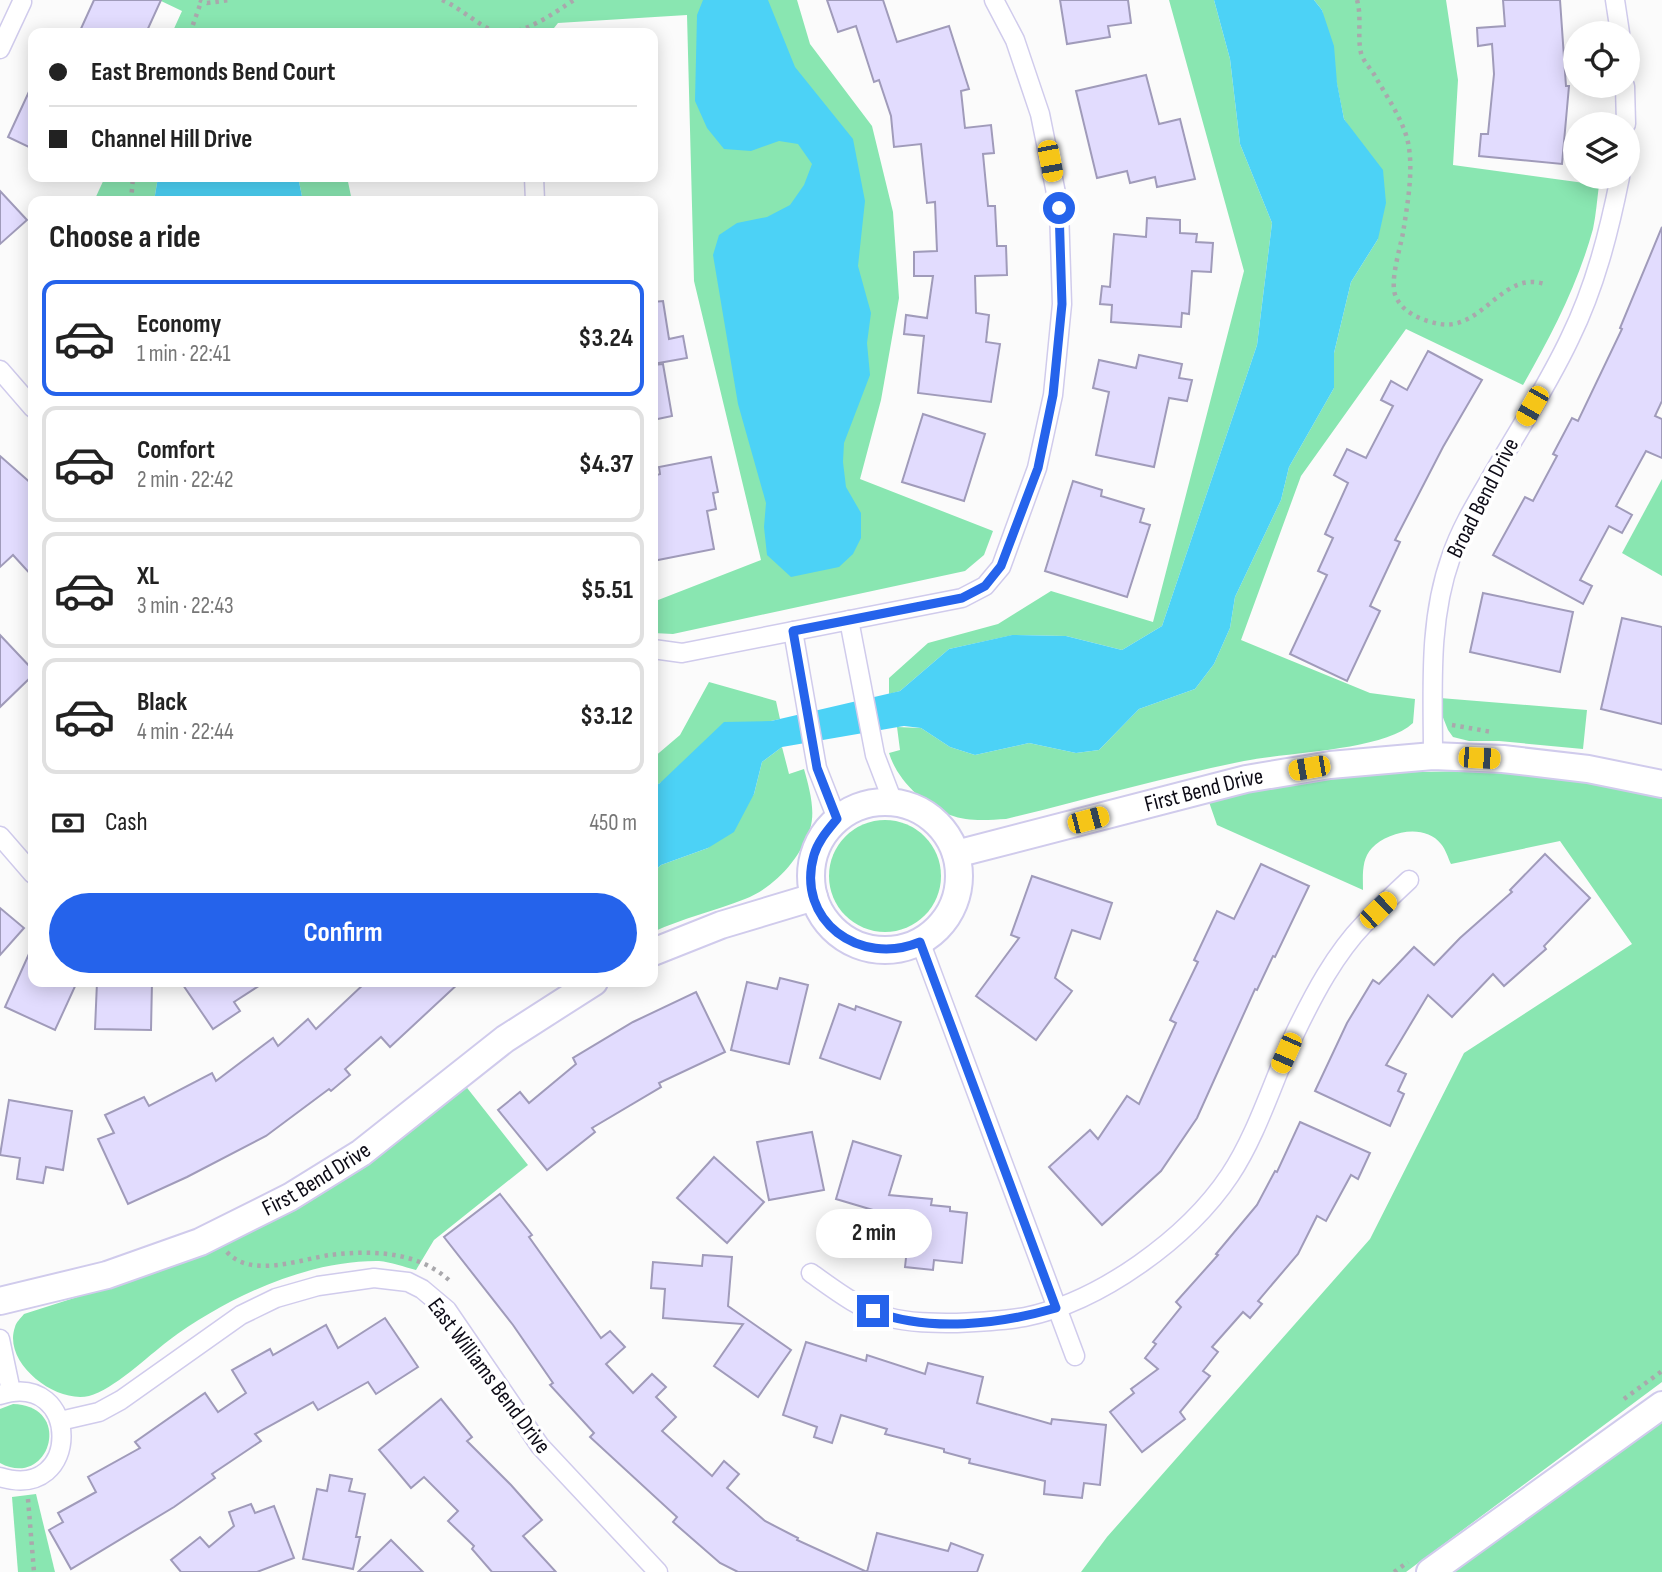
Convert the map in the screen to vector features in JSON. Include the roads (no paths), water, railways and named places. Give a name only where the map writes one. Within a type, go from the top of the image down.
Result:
[{"type":"street","points":[[658,650],[682,653],[962,598],[985,586],[1001,566],[1038,468],[1053,395],[1062,304],[1059,208],[1040,114],[1016,40],[995,0]]},
{"type":"street","points":[[1615,0],[1618,21]]},
{"type":"street","points":[[0,49],[22,2]]},
{"type":"street","name":"Broad Bend Drive","points":[[1433,756],[1433,648],[1438,602],[1451,556],[1469,516],[1581,316],[1606,244],[1617,189]]},
{"type":"street","points":[[0,370],[28,402]]},
{"type":"street","points":[[849,620],[875,755],[893,803]]},
{"type":"street","points":[[793,631],[817,768],[837,819]]},
{"type":"street","name":"First Bend Drive","points":[[956,854],[1247,779],[1330,765],[1433,756],[1503,759],[1588,769],[1662,785]]},
{"type":"street","points":[[873,803],[893,803],[914,808],[933,819],[947,835],[956,854],[960,881],[951,910],[943,923],[920,942],[893,950],[864,947],[838,933],[823,916],[814,897],[811,876],[814,855],[823,835],[837,819],[854,809],[873,803]]},
{"type":"street","points":[[0,836],[28,868]]},
{"type":"street","points":[[811,1273],[857,1305],[890,1318],[937,1323],[986,1322],[1056,1308],[1105,1285],[1144,1261],[1192,1223],[1230,1174],[1245,1147],[1297,1030],[1338,957],[1363,925],[1409,880]]},
{"type":"street","points":[[658,950],[721,925],[814,897]]},
{"type":"street","points":[[920,942],[1075,1356]]},
{"type":"street","name":"First Bend Drive","points":[[0,1301],[107,1275],[201,1242],[290,1197],[361,1153],[505,1039],[586,987]]},
{"type":"street","name":"East Williams Bend Drive","points":[[60,1421],[99,1412],[121,1400],[232,1322],[276,1298],[318,1286],[374,1278],[408,1282],[422,1289],[447,1310],[540,1446],[659,1572]]},
{"type":"street","points":[[0,1339],[5,1393],[26,1392],[41,1398],[52,1408],[60,1421],[63,1436],[53,1465],[41,1475],[27,1480],[11,1481],[0,1478]]},
{"type":"street","points":[[1430,1572],[1662,1405]]},
{"type":"water","points":[[703,0],[768,0],[795,67],[853,139],[865,201],[858,266],[871,313],[867,343],[870,375],[844,443],[843,462],[846,487],[861,513],[861,538],[853,554],[839,567],[791,577],[767,555],[764,527],[766,503],[738,404],[713,255],[719,235],[737,223],[767,217],[790,205],[804,185],[812,164],[798,144],[779,141],[751,151],[724,149],[707,128],[695,101],[697,15]]},
{"type":"water","points":[[1214,0],[1314,0],[1322,10],[1334,46],[1344,119],[1383,170],[1386,203],[1378,239],[1351,282],[1334,353],[1334,388],[1289,467],[1281,500],[1235,597],[1230,628],[1214,664],[1195,689],[1139,709],[1099,750],[1076,753],[1029,743],[975,755],[950,747],[921,728],[904,726],[782,747],[762,762],[754,794],[734,832],[708,848],[658,868],[658,784],[724,722],[771,721],[900,691],[949,649],[1012,635],[1066,636],[1122,650],[1162,626],[1257,345],[1272,223],[1240,144],[1230,59]]},
{"type":"water","points":[[157,182],[299,182],[302,196],[155,196]]}]
